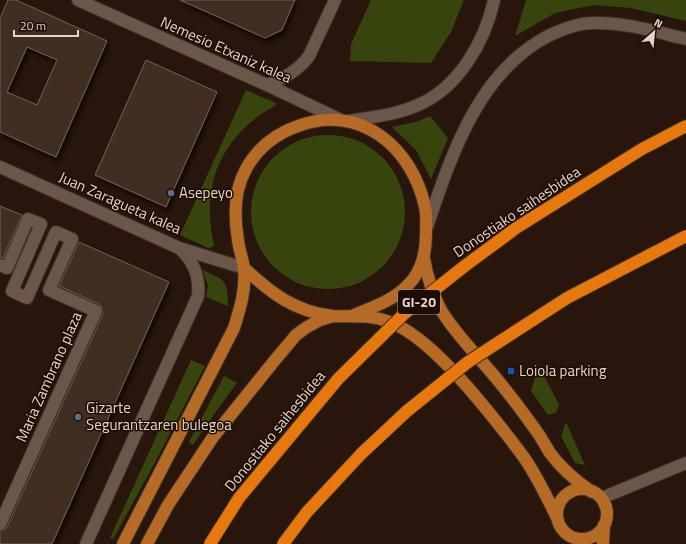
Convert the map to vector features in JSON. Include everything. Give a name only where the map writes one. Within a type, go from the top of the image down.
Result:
[{"type":"highway","name":"Donostiako saihesbidea","points":[[210,544],[239,498],[338,379],[406,313],[466,265],[516,228],[642,150],[686,126]]},
{"type":"highway","points":[[283,544],[307,512],[361,454],[407,411],[468,362],[567,298],[686,236]]},
{"type":"main road","points":[[123,544],[234,328],[240,309],[244,284],[244,268],[238,240],[236,205],[238,188],[246,169],[257,153],[273,137],[287,130],[321,119],[344,120],[366,127],[379,135],[394,148],[408,164],[416,179],[425,208],[426,230],[424,256],[432,292],[441,310],[497,379],[536,430],[559,464],[580,484],[599,496],[604,503],[607,518],[600,531],[594,536],[587,538],[579,539],[572,537],[566,533],[559,524],[557,513],[559,505],[568,493],[584,489],[592,492]]},
{"type":"main road","points":[[354,315],[391,300],[408,285],[419,270],[424,256]]},
{"type":"main road","points":[[244,268],[264,286],[292,305],[313,312],[333,316],[354,315],[379,318],[401,327],[420,341],[446,364],[472,392],[525,458],[543,487],[567,544]]},
{"type":"main road","points":[[147,544],[168,505],[213,437],[275,360],[296,335],[320,320],[333,316]]},
{"type":"main road","points":[[603,544],[604,525]]},
{"type":"street","name":"Nemesio Etxaniz kalea","points":[[78,0],[344,120]]},
{"type":"street","points":[[267,86],[288,76],[310,56],[335,0]]},
{"type":"street","points":[[344,120],[404,110],[427,100],[442,90],[453,80],[478,44],[487,23],[494,0]]},
{"type":"street","points":[[426,230],[453,154],[476,109],[490,88],[510,63],[536,42],[564,28],[592,23],[626,25],[686,39]]},
{"type":"street","name":"Juan Zaragueta kalea","points":[[0,167],[179,248],[244,268]]},
{"type":"street","name":"Maria Zambrano plaza","points":[[0,265],[7,268],[28,218],[41,224],[12,291],[27,298],[56,232],[72,239],[49,290],[96,311],[0,524]]},
{"type":"street","points":[[86,544],[198,296],[199,287],[196,269],[189,258],[179,248]]},
{"type":"street","name":"Juan Zaragueta kalea","points":[[228,264],[238,272],[244,284]]},
{"type":"street","points":[[604,503],[604,497],[686,463]]},
{"type":"green space","points":[[371,0],[464,0],[451,32],[431,63],[350,61],[351,44]]},
{"type":"green space","points":[[526,0],[686,0],[686,21],[631,8],[594,5],[555,13],[515,36]]},
{"type":"green space","points":[[246,90],[276,103],[276,105],[257,117],[242,131],[229,146],[220,163],[213,182],[210,202],[210,223],[214,245],[208,248],[180,235]]},
{"type":"green space","points":[[430,116],[448,138],[431,179],[416,150],[392,127],[416,122]]},
{"type":"green space","points":[[328,135],[343,137],[364,144],[371,148],[387,163],[392,169],[399,183],[405,212],[403,227],[396,248],[392,255],[377,271],[371,276],[357,283],[328,289],[313,287],[292,280],[285,276],[269,261],[264,255],[257,241],[251,212],[253,197],[260,176],[264,169],[279,153],[285,148],[299,141]]},
{"type":"green space","points":[[203,270],[224,282],[227,291],[228,306],[206,297],[208,286]]},
{"type":"green space","points":[[191,360],[205,366],[113,539],[110,538]]},
{"type":"green space","points":[[541,370],[559,405],[556,413],[548,415],[531,391],[537,371]]},
{"type":"green space","points":[[224,376],[237,383],[193,445],[189,442]]},
{"type":"green space","points":[[566,422],[585,465],[575,463],[561,436]]},
{"type":"building","points":[[8,0],[16,0],[107,41],[56,157],[0,132],[0,18]],"holes":[[[27,47],[57,60],[37,105],[7,92]]]},
{"type":"building","points":[[180,0],[295,0],[282,30],[265,38]]},
{"type":"building","points":[[146,60],[217,92],[166,207],[95,175]]},
{"type":"building","points":[[0,206],[22,215],[3,258],[0,258]]},
{"type":"building","name":"Gizarte Segurantzaren bulegoa","points":[[79,242],[169,282],[52,544],[0,544],[0,531],[7,527],[103,314],[102,307],[99,304],[59,286]]},
{"type":"place","name":"Asepeyo","points":[[171,193]]},
{"type":"place","name":"Loiola parking","points":[[511,371]]},
{"type":"place","name":"Gizarte Segurantzaren bulegoa","points":[[78,417]]}]
